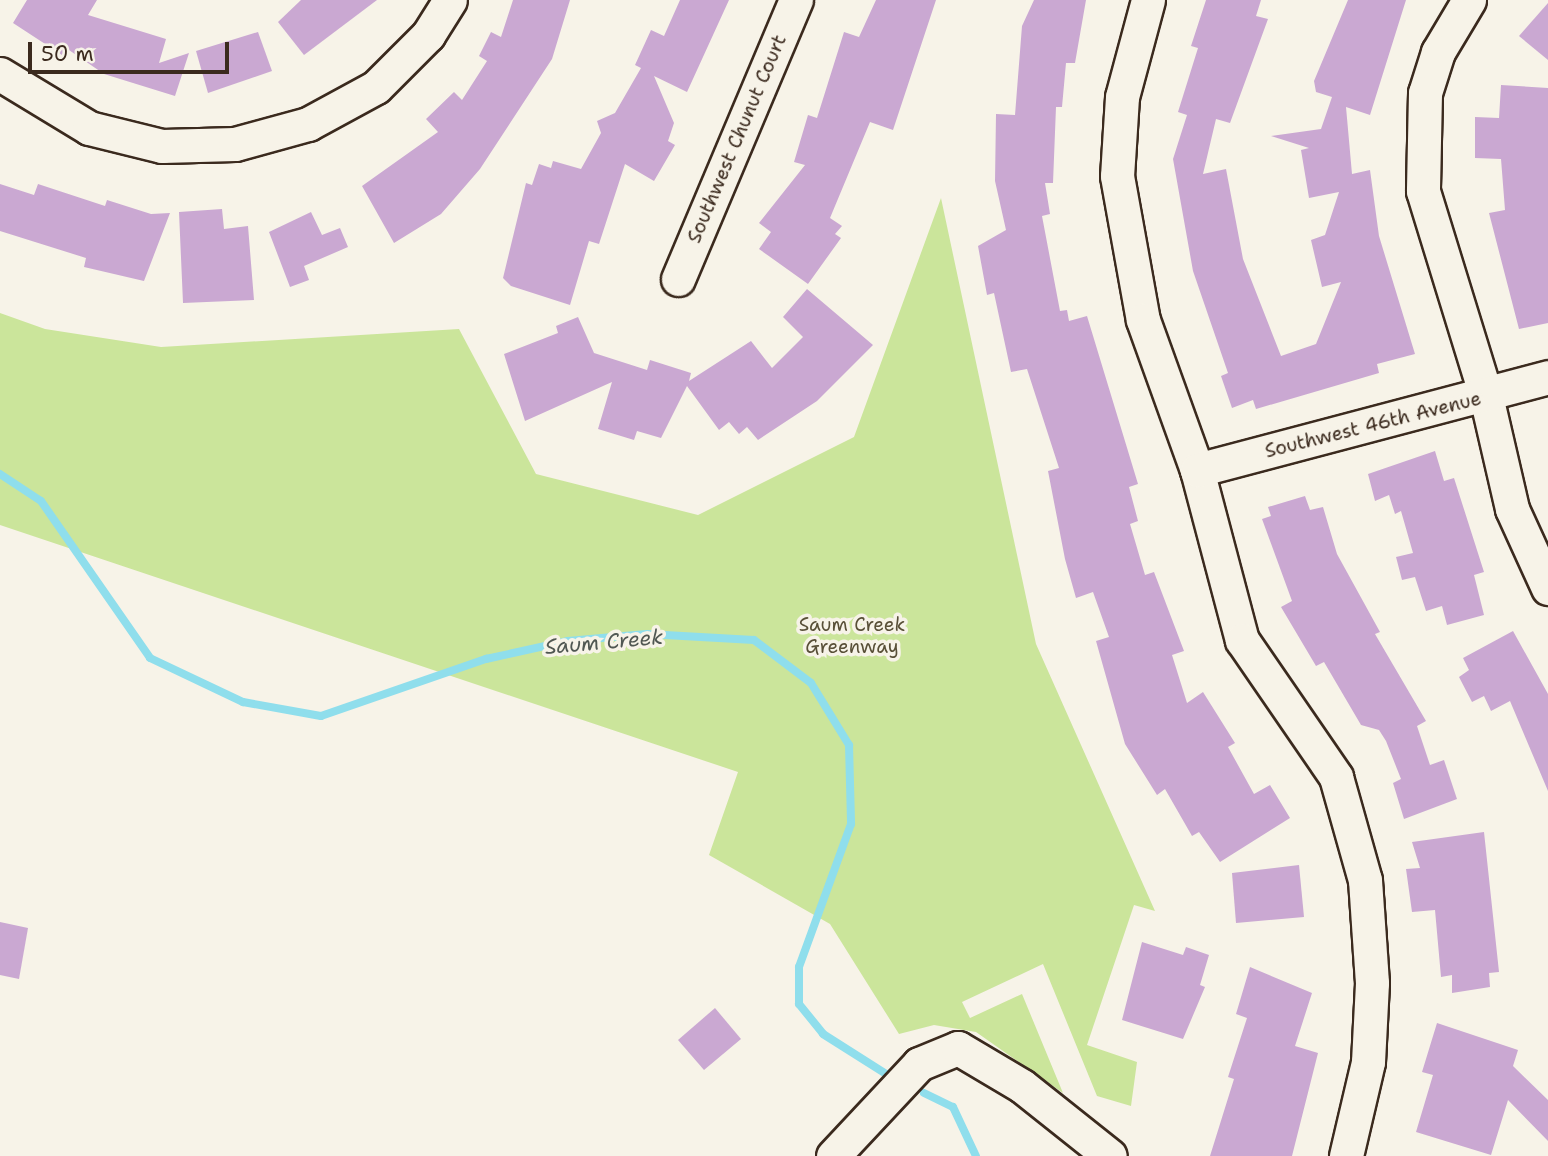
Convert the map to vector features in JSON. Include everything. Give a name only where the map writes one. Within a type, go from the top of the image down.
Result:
[{"type":"street","points":[[0,74],[89,128],[162,146],[235,144],[308,124],[376,87],[428,35],[450,0]]},
{"type":"street","name":"Southwest Chunut Court","points":[[678,279],[796,0]]},
{"type":"street","points":[[1149,0],[1122,97],[1117,176],[1146,331],[1197,470],[1242,640],[1336,777],[1365,880],[1372,983],[1368,1062],[1346,1156]]},
{"type":"street","points":[[1469,0],[1438,52],[1421,141],[1423,191],[1486,396],[1512,509],[1548,588]]},
{"type":"street","name":"Southwest 46th Avenue","points":[[1197,470],[1486,396],[1548,377]]},
{"type":"street","points":[[833,1156],[919,1064],[958,1048],[1022,1086],[1110,1156]]},
{"type":"green space","name":"Saum Creek Greenway","points":[[941,198],[1036,644],[1155,911],[1134,905],[1087,1045],[1137,1062],[1131,1106],[1097,1096],[1043,964],[962,1002],[970,1018],[1022,994],[1063,1093],[976,1032],[934,1025],[899,1034],[830,924],[709,855],[738,772],[0,525],[0,313],[45,329],[161,347],[459,329],[536,474],[698,515],[854,437]]},
{"type":"building","points":[[27,0],[97,0],[88,15],[166,39],[159,63],[189,53],[175,96],[104,74],[66,48],[62,55],[13,23]]},
{"type":"building","points":[[301,0],[377,0],[304,55],[278,22]]},
{"type":"building","points":[[513,0],[570,0],[552,59],[480,169],[441,214],[394,243],[362,186],[438,132],[426,119],[454,92],[462,100],[487,61],[479,56],[491,32],[501,37]]},
{"type":"building","points":[[680,0],[729,0],[687,92],[654,76],[674,123],[668,141],[675,145],[654,181],[625,164],[599,244],[589,241],[570,305],[511,286],[503,278],[526,183],[532,185],[539,164],[551,168],[553,161],[581,169],[601,133],[597,121],[615,113],[641,68],[635,65],[651,30],[664,36]]},
{"type":"building","points":[[876,0],[936,0],[893,130],[870,122],[830,218],[842,226],[835,234],[841,238],[808,284],[759,249],[771,232],[759,223],[805,165],[794,162],[808,115],[817,118],[844,32],[859,37]]},
{"type":"building","points":[[1034,0],[1086,0],[1075,63],[1066,63],[1062,107],[1056,107],[1053,183],[1045,183],[1050,214],[1042,216],[1060,311],[1067,310],[1069,321],[1087,316],[1138,484],[1129,487],[1138,521],[1130,524],[1145,575],[1154,572],[1184,651],[1172,655],[1187,703],[1203,692],[1235,743],[1228,747],[1254,794],[1270,785],[1290,818],[1220,862],[1199,832],[1192,836],[1165,789],[1157,795],[1125,744],[1096,641],[1109,637],[1093,592],[1076,598],[1065,559],[1048,471],[1059,468],[1027,369],[1011,372],[994,293],[987,295],[978,246],[1006,230],[995,181],[996,114],[1015,115],[1022,26]]},
{"type":"building","points":[[1206,0],[1261,0],[1256,16],[1268,19],[1230,123],[1216,119],[1203,174],[1226,169],[1243,259],[1281,356],[1316,344],[1341,282],[1322,287],[1311,240],[1325,235],[1339,192],[1309,198],[1301,150],[1309,148],[1271,136],[1321,129],[1332,97],[1316,92],[1314,81],[1348,0],[1406,0],[1370,115],[1346,107],[1352,174],[1370,170],[1379,236],[1415,354],[1377,364],[1379,373],[1256,409],[1253,400],[1232,408],[1221,376],[1228,373],[1193,271],[1173,159],[1187,115],[1178,112],[1198,48],[1191,46]]},
{"type":"building","points":[[1548,3],[1548,60],[1519,36]]},
{"type":"building","points":[[258,32],[272,71],[208,93],[196,51]]},
{"type":"building","points":[[1501,85],[1548,88],[1548,323],[1519,329],[1489,213],[1505,210],[1501,159],[1475,158],[1475,117],[1499,118]]},
{"type":"building","points":[[0,184],[34,195],[38,184],[105,206],[107,200],[151,214],[170,213],[144,281],[84,267],[86,258],[0,231]]},
{"type":"building","points":[[222,209],[224,229],[248,226],[254,300],[183,303],[179,212]]},
{"type":"building","points":[[311,212],[322,235],[340,228],[348,247],[304,266],[309,280],[290,287],[269,232]]},
{"type":"building","points":[[807,289],[873,345],[817,401],[758,440],[747,427],[739,434],[729,422],[719,430],[687,386],[661,438],[637,431],[634,440],[598,429],[612,382],[525,421],[504,354],[558,333],[556,326],[578,317],[594,353],[647,370],[650,360],[691,373],[689,381],[751,341],[772,368],[803,337],[783,317]]},
{"type":"building","points":[[1435,451],[1444,481],[1454,478],[1484,572],[1474,575],[1484,615],[1447,625],[1442,606],[1426,611],[1415,577],[1402,580],[1396,557],[1413,553],[1401,511],[1395,514],[1389,495],[1375,501],[1368,474]]},
{"type":"building","points":[[1305,496],[1310,510],[1323,507],[1337,554],[1380,632],[1375,634],[1426,721],[1417,726],[1430,765],[1444,760],[1457,799],[1404,819],[1393,783],[1401,779],[1386,741],[1379,730],[1361,725],[1324,662],[1316,666],[1281,607],[1292,601],[1262,519],[1271,516],[1268,507]]},
{"type":"building","points":[[1513,631],[1548,694],[1548,791],[1510,701],[1491,711],[1484,696],[1472,702],[1459,677],[1469,670],[1463,658]]},
{"type":"building","points":[[1484,832],[1499,972],[1489,973],[1490,987],[1452,993],[1452,975],[1441,977],[1435,910],[1412,912],[1406,869],[1420,868],[1412,842]]},
{"type":"building","points":[[1299,865],[1304,917],[1236,923],[1232,873]]},
{"type":"building","points":[[0,922],[28,928],[19,979],[0,975]]},
{"type":"building","points":[[1142,942],[1183,955],[1186,947],[1209,955],[1200,985],[1205,987],[1183,1039],[1122,1020]]},
{"type":"building","points":[[1250,967],[1312,993],[1295,1046],[1318,1053],[1292,1156],[1210,1156],[1234,1079],[1228,1077],[1247,1018],[1236,1014]]},
{"type":"building","points":[[715,1008],[741,1039],[704,1070],[678,1040]]},
{"type":"building","points":[[1437,1023],[1518,1050],[1513,1066],[1548,1100],[1548,1141],[1508,1100],[1491,1155],[1416,1132],[1433,1075],[1422,1072]]},
{"type":"waterway","name":"Saum Creek","points":[[0,474],[41,501],[150,658],[243,702],[321,716],[486,659],[568,641],[647,634],[754,640],[811,683],[849,745],[851,824],[799,967],[799,1004],[823,1034],[886,1074]]},
{"type":"waterway","name":"Saum Creek","points":[[924,1093],[953,1107],[976,1156]]}]
